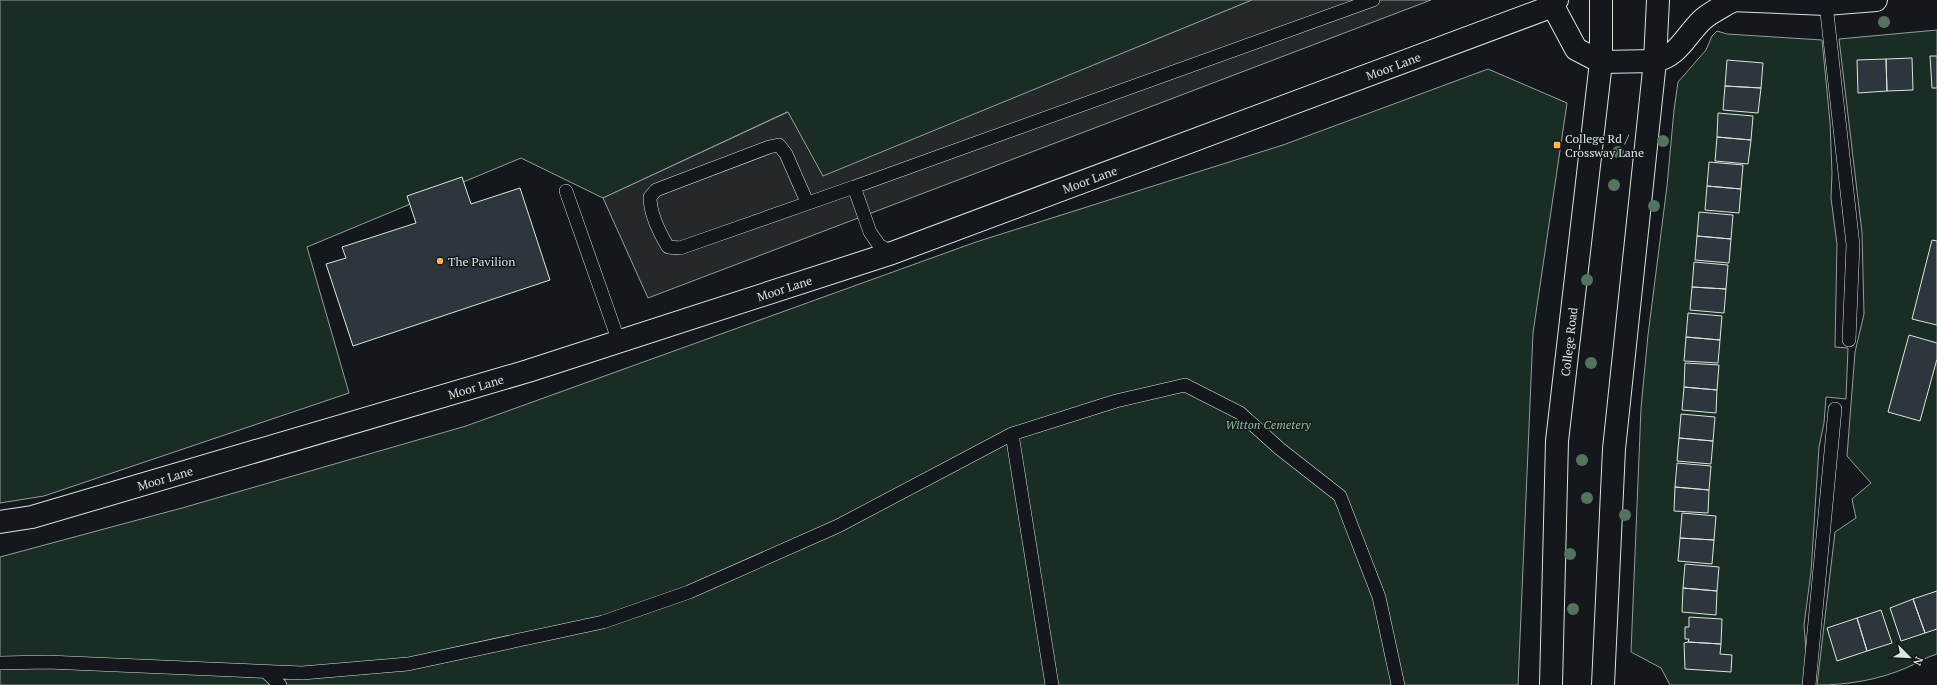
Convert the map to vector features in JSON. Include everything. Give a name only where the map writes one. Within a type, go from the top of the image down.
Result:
[{"type":"street","name":"College Road","points":[[1551,685],[1557,440],[1601,62],[1601,0]]},
{"type":"street","points":[[1602,685],[1614,449],[1655,61],[1658,0]]},
{"type":"street","points":[[1601,62],[1655,61],[1666,58],[1684,43],[1701,21],[1731,1],[1826,4],[1876,0]]},
{"type":"street","name":"Moor Lane","points":[[0,522],[32,517],[528,371],[892,253],[1555,3],[1576,49],[1601,62]]},
{"type":"lane","points":[[808,202],[786,154],[779,145],[769,147],[656,190],[650,197],[650,205],[661,235],[668,247],[680,248],[854,187],[1370,1]]},
{"type":"lane","points":[[1826,4],[1853,245],[1849,340]]},
{"type":"lane","points":[[854,187],[870,232],[879,245],[892,253]]},
{"type":"lane","points":[[566,191],[619,342]]},
{"type":"lane","points":[[0,663],[47,662],[302,673],[408,664],[603,622],[689,592],[838,526],[1012,434],[1116,401],[1185,385],[1240,413],[1280,449],[1340,496],[1379,597],[1398,685]]},
{"type":"lane","points":[[1809,685],[1835,409]]},
{"type":"lane","points":[[1012,434],[1052,685]]},
{"type":"lane","points":[[266,672],[280,685]]},
{"type":"green space","points":[[0,0],[1252,0],[823,177],[787,112],[603,198],[521,158],[307,247],[349,393],[44,496],[0,503]]},
{"type":"green space","points":[[1937,30],[1937,654],[1895,672],[1873,679],[1851,683],[1817,685],[1835,532],[1856,518],[1852,499],[1871,483],[1847,456],[1855,352],[1864,314],[1862,233],[1839,39]]},
{"type":"green space","points":[[1717,31],[1727,34],[1822,40],[1830,122],[1832,173],[1831,198],[1837,244],[1835,347],[1848,348],[1846,399],[1826,397],[1824,423],[1819,447],[1811,572],[1804,625],[1806,650],[1804,685],[1670,685],[1661,668],[1631,652],[1641,408],[1648,335],[1667,186],[1674,110],[1678,82],[1706,50],[1712,36]]},
{"type":"green space","name":"Witton Cemetery","points":[[1488,69],[1567,103],[1533,333],[1518,685],[0,685],[0,557],[182,508],[466,426],[976,242],[1283,145]]},
{"type":"shaded area","points":[[1252,0],[1431,0],[648,298],[603,198],[788,112],[823,176]]},
{"type":"building","points":[[1930,56],[1937,56],[1937,88],[1932,88]]},
{"type":"building","points":[[1912,58],[1913,90],[1887,91],[1886,59]]},
{"type":"building","points":[[1886,59],[1887,91],[1858,93],[1857,60]]},
{"type":"building","points":[[1727,60],[1763,63],[1761,88],[1725,86]]},
{"type":"building","points":[[1725,86],[1761,88],[1758,113],[1723,110]]},
{"type":"building","points":[[1718,113],[1753,116],[1751,140],[1717,137]]},
{"type":"building","points":[[1717,137],[1751,140],[1748,164],[1715,161]]},
{"type":"building","points":[[1709,162],[1743,165],[1741,189],[1707,186]]},
{"type":"building","name":"The Pavilion","points":[[462,177],[471,204],[520,188],[550,280],[353,346],[326,264],[346,258],[342,247],[416,223],[407,196]]},
{"type":"building","points":[[1707,186],[1741,189],[1739,213],[1705,210]]},
{"type":"building","points":[[1699,212],[1733,215],[1731,239],[1697,236]]},
{"type":"building","points":[[1697,236],[1731,239],[1729,263],[1695,260]]},
{"type":"building","points":[[1932,240],[1937,241],[1937,325],[1912,319]]},
{"type":"building","points":[[1694,262],[1728,265],[1726,289],[1692,287]]},
{"type":"building","points":[[1692,287],[1726,289],[1724,313],[1690,310]]},
{"type":"building","points":[[1688,313],[1722,316],[1720,340],[1686,337]]},
{"type":"building","points":[[1909,335],[1937,343],[1937,359],[1920,421],[1888,412]]},
{"type":"building","points":[[1686,337],[1720,340],[1718,363],[1684,361]]},
{"type":"building","points":[[1685,363],[1719,365],[1717,390],[1684,387]]},
{"type":"building","points":[[1684,387],[1717,390],[1716,413],[1682,410]]},
{"type":"building","points":[[1681,414],[1715,417],[1713,441],[1679,438]]},
{"type":"building","points":[[1679,438],[1713,441],[1711,464],[1677,461]]},
{"type":"building","points":[[1677,463],[1711,466],[1709,490],[1675,487]]},
{"type":"building","points":[[1675,487],[1709,490],[1708,513],[1674,511]]},
{"type":"building","points":[[1682,513],[1716,516],[1714,540],[1680,538]]},
{"type":"building","points":[[1680,538],[1714,540],[1712,564],[1678,561]]},
{"type":"building","points":[[1685,564],[1719,567],[1717,591],[1683,588]]},
{"type":"building","points":[[1683,588],[1717,591],[1716,615],[1682,612]]},
{"type":"building","points":[[1937,591],[1937,629],[1925,633],[1913,599]]},
{"type":"building","points":[[1913,599],[1925,633],[1901,641],[1890,608]]},
{"type":"building","points":[[1881,610],[1892,643],[1867,651],[1857,618]]},
{"type":"building","points":[[1689,617],[1722,619],[1721,644],[1688,642],[1689,639],[1685,639],[1685,627],[1689,627]]},
{"type":"building","points":[[1857,618],[1867,651],[1837,661],[1827,628]]},
{"type":"building","points":[[1684,643],[1721,644],[1720,654],[1732,655],[1731,672],[1685,669]]},
{"type":"place","name":"College Rd / Crossway Lane","points":[[1557,145]]},
{"type":"place","name":"The Pavilion","points":[[440,261]]}]
